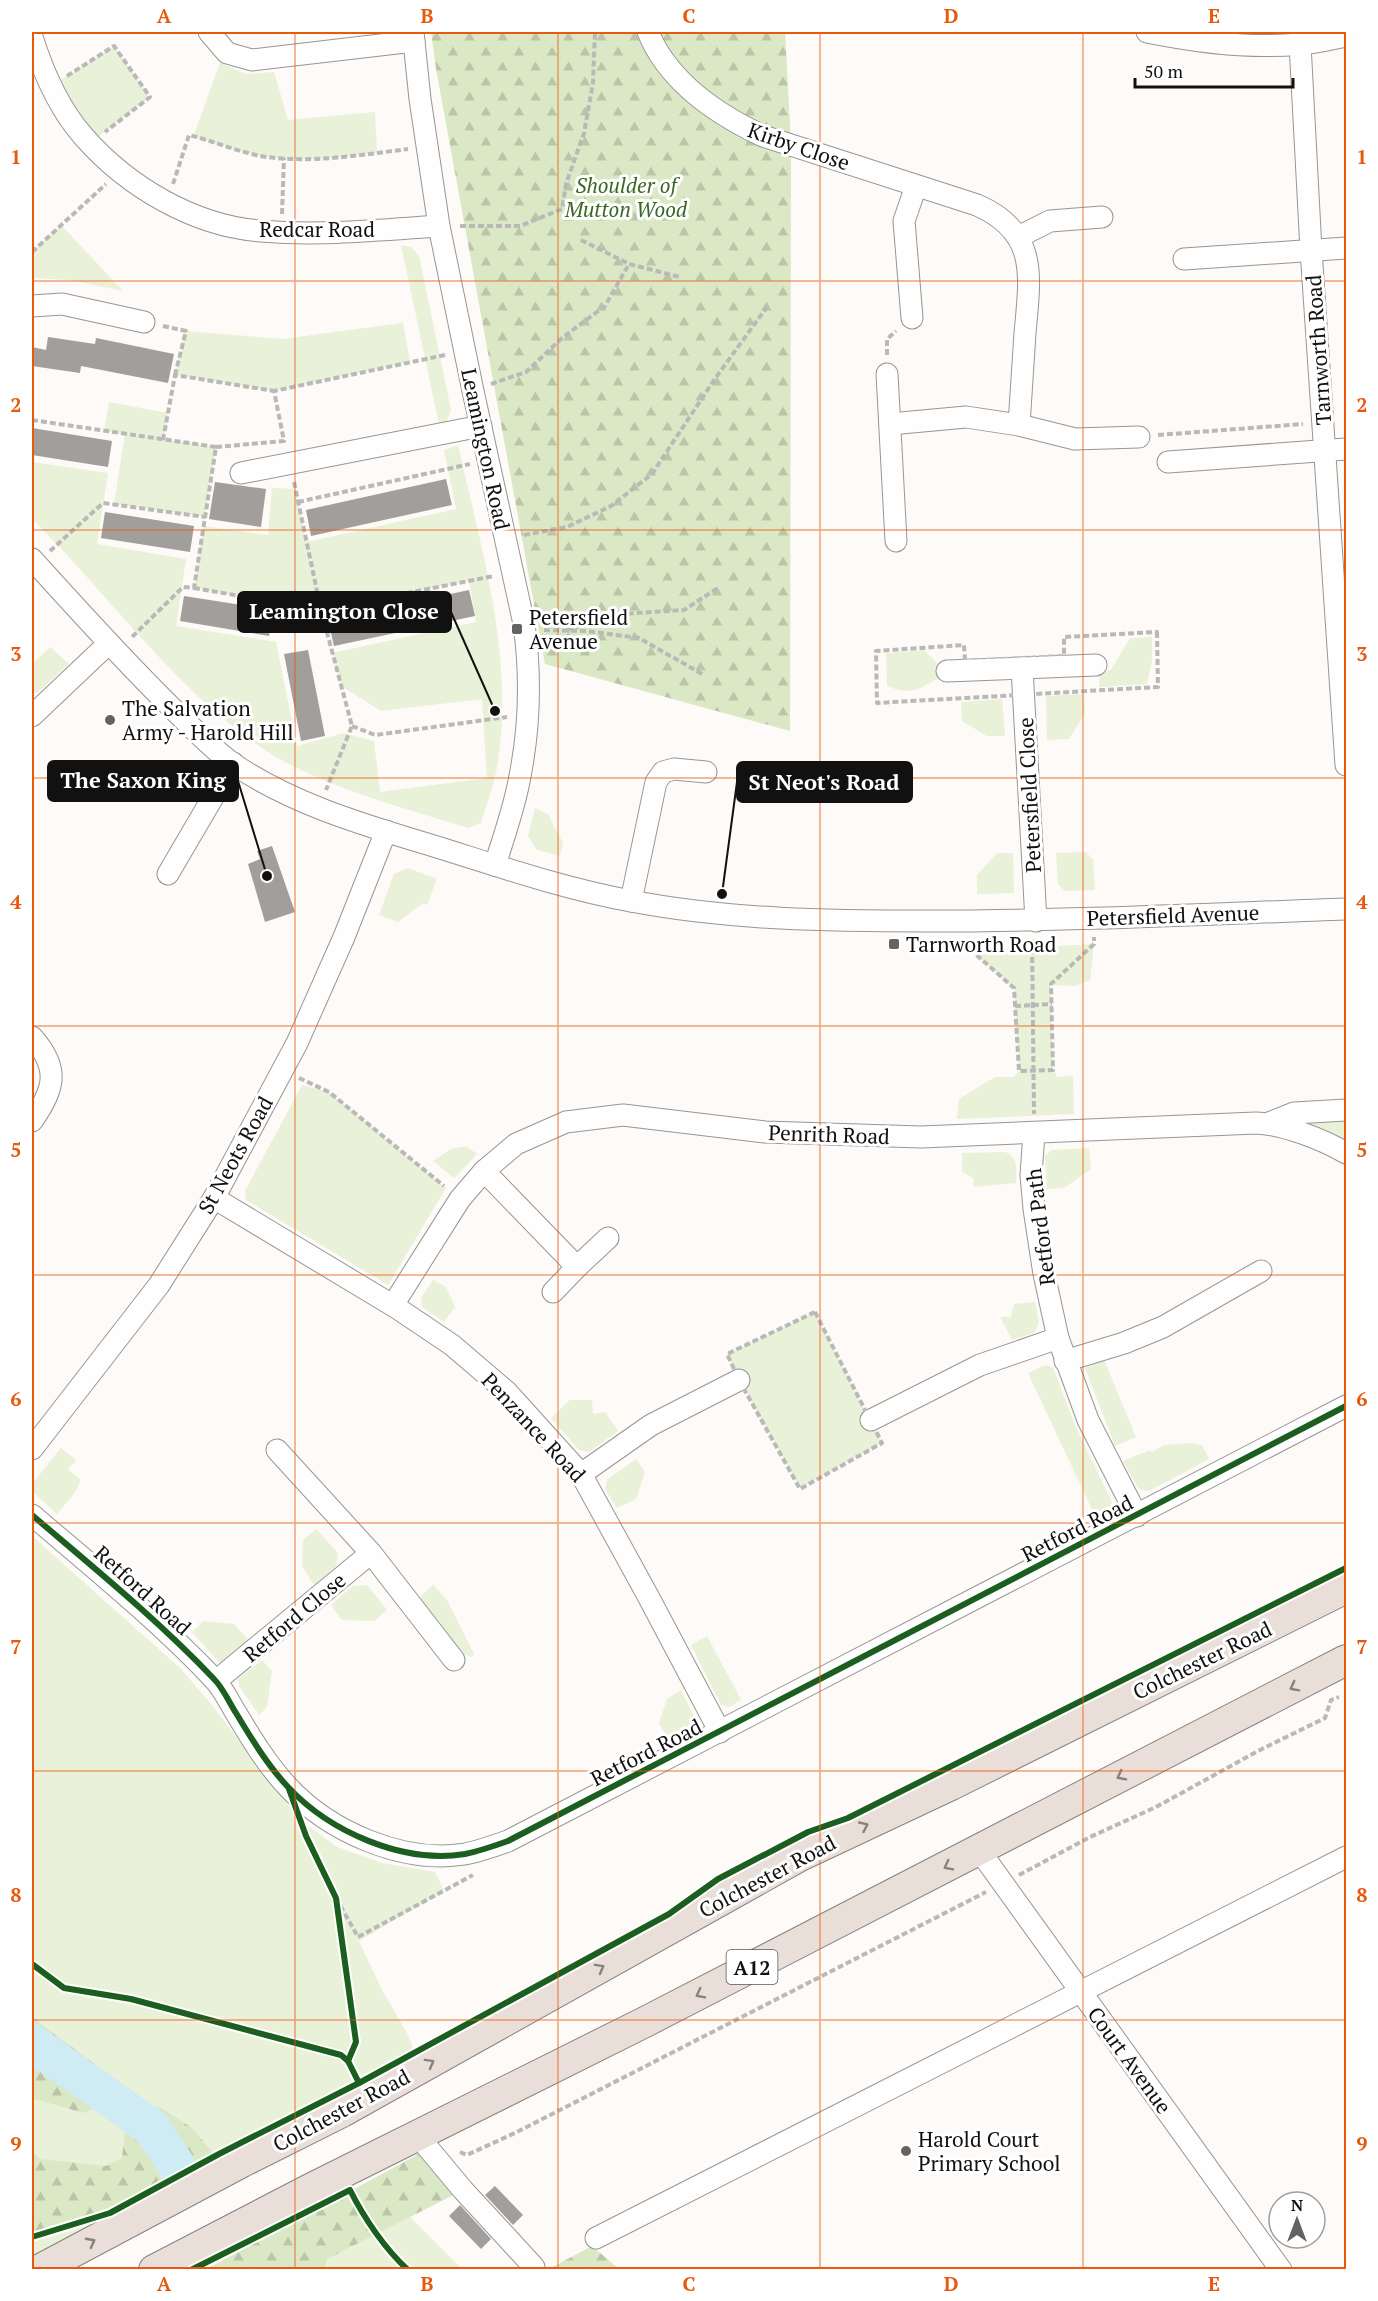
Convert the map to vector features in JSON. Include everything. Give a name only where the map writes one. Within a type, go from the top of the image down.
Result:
[{"type":"highway","name":"Colchester Road","points":[[39,2270],[242,2162],[342,2112],[800,1856],[951,1785],[1347,1588]]},
{"type":"highway","name":"A12","points":[[154,2270],[310,2188],[424,2143],[645,2022],[979,1850],[1343,1675]]},
{"type":"street","points":[[209,32],[227,53],[252,60],[414,36]]},
{"type":"street","name":"Kirby Close","points":[[648,32],[668,65],[685,84],[710,108],[737,124],[762,136],[993,212],[1018,237],[1026,254],[1029,274],[1019,425]]},
{"type":"street","points":[[1147,32],[1177,38],[1244,45],[1300,44],[1347,36]]},
{"type":"street","name":"Leamington Road","points":[[414,36],[439,226],[472,391],[524,624],[529,662],[528,714],[520,778],[495,865]]},
{"type":"street","name":"Redcar Road","points":[[32,37],[51,86],[84,137],[119,172],[184,211],[219,223],[259,231],[339,232],[439,226]]},
{"type":"street","name":"Tarnworth Road","points":[[1300,44],[1311,250],[1347,765]]},
{"type":"street","points":[[912,318],[904,221],[916,186]]},
{"type":"street","points":[[1018,237],[1050,221],[1102,217]]},
{"type":"street","name":"Tarnworth Road","points":[[1184,259],[1347,248]]},
{"type":"street","points":[[32,306],[62,304],[144,322]]},
{"type":"street","points":[[887,374],[896,542]]},
{"type":"street","points":[[890,424],[966,417],[1019,425],[1075,439],[1139,436]]},
{"type":"street","points":[[241,473],[481,426]]},
{"type":"street","name":"Tarnworth Road","points":[[1168,462],[1347,449]]},
{"type":"street","name":"Petersfield Avenue","points":[[34,561],[149,685],[211,746],[233,763],[279,790],[319,807],[386,831],[548,881],[631,901],[715,913],[814,921],[1036,921],[1347,909]]},
{"type":"street","points":[[32,716],[113,647]]},
{"type":"street","points":[[947,671],[1096,665]]},
{"type":"street","name":"Petersfield Close","points":[[1022,669],[1036,921]]},
{"type":"street","points":[[168,874],[233,763]]},
{"type":"street","points":[[631,901],[656,782],[663,772],[674,769],[706,772]]},
{"type":"street","name":"St Neots Road","points":[[32,1449],[159,1285],[214,1198],[297,1042],[344,937],[386,831]]},
{"type":"street","points":[[32,1037],[51,1064],[53,1076],[51,1087],[32,1121]]},
{"type":"street","points":[[1269,1123],[1294,1113],[1347,1110]]},
{"type":"street","name":"Penrith Road","points":[[393,1305],[460,1199],[484,1171],[516,1144],[566,1122],[623,1115],[717,1127],[812,1134],[921,1137],[1269,1123],[1333,1145],[1347,1153]]},
{"type":"street","name":"Retford Path","points":[[1034,1133],[1031,1175],[1034,1209],[1044,1274],[1058,1338],[1088,1420],[1137,1515]]},
{"type":"street","points":[[484,1171],[577,1268]]},
{"type":"street","name":"Penzance Road","points":[[214,1198],[393,1305],[452,1345],[507,1392],[581,1474],[720,1732]]},
{"type":"street","points":[[553,1292],[608,1238]]},
{"type":"street","points":[[1065,1361],[1124,1343],[1163,1327],[1261,1271]]},
{"type":"street","points":[[871,1420],[980,1365],[1058,1338]]},
{"type":"street","points":[[581,1474],[651,1425],[739,1380]]},
{"type":"street","name":"Retford Road","points":[[32,1515],[107,1581],[148,1613],[216,1681],[278,1774],[288,1787],[314,1811],[352,1833],[403,1852],[463,1854],[508,1841],[1347,1406]]},
{"type":"street","points":[[278,1450],[371,1553],[454,1660]]},
{"type":"street","name":"Retford Close","points":[[216,1681],[371,1553]]},
{"type":"street","name":"Court Avenue","points":[[979,1850],[1281,2270]]},
{"type":"street","points":[[596,2238],[1347,1857]]},
{"type":"street","points":[[424,2143],[463,2190],[534,2267]]},
{"type":"path","points":[[439,226],[520,226],[562,209],[566,184],[584,133],[592,83],[595,32]]},
{"type":"path","points":[[51,86],[114,46],[150,97],[90,143]]},
{"type":"path","points":[[168,202],[189,135],[260,156],[284,158],[330,159],[427,147]]},
{"type":"path","points":[[281,232],[284,158]]},
{"type":"path","points":[[32,252],[119,172]]},
{"type":"path","points":[[581,240],[629,264],[680,277]]},
{"type":"path","points":[[472,391],[526,372],[562,338],[605,306],[629,264]]},
{"type":"path","points":[[505,538],[567,527],[611,506],[652,474],[714,380],[767,308]]},
{"type":"path","points":[[887,374],[887,339],[912,318]]},
{"type":"path","points":[[144,322],[186,331],[163,440]]},
{"type":"path","points":[[175,375],[274,391],[464,351]]},
{"type":"path","points":[[32,420],[216,447],[284,441],[274,391]]},
{"type":"path","points":[[1139,436],[1323,423]]},
{"type":"path","points":[[194,588],[216,447]]},
{"type":"path","points":[[298,502],[488,460]]},
{"type":"path","points":[[290,464],[321,610],[352,726],[319,807]]},
{"type":"path","points":[[34,561],[103,503],[205,517]]},
{"type":"path","points":[[113,647],[183,587],[321,610],[513,573]]},
{"type":"path","points":[[563,631],[621,614],[684,610],[718,588]]},
{"type":"path","points":[[540,630],[639,638],[702,674]]},
{"type":"path","points":[[352,726],[375,735],[528,714]]},
{"type":"path","points":[[971,921],[972,951],[1014,988],[1019,1071],[1035,1071],[1053,1070],[1051,984],[1094,944],[1094,918]]},
{"type":"path","points":[[1034,1133],[1035,1071],[1031,946],[1036,921]]},
{"type":"path","points":[[1015,1006],[1052,1004]]},
{"type":"path","points":[[282,1070],[328,1092],[460,1199]]},
{"type":"path","points":[[814,1312],[882,1443],[800,1488],[739,1380],[727,1354],[814,1312]]},
{"type":"path","points":[[1017,1876],[1088,1838],[1156,1807],[1258,1751],[1325,1718],[1343,1675]]},
{"type":"path","points":[[331,1888],[358,1937],[473,1875],[463,1854]]},
{"type":"path","points":[[424,2143],[442,2146],[467,2155],[515,2133],[992,1889]]},
{"type":"path","points":[[336,1898],[338,1917]]},
{"type":"green space","name":"Shoulder of Mutton Wood","points":[[431,32],[785,32],[791,144],[790,731],[545,664]]},
{"type":"green space","points":[[114,46],[150,97],[90,143],[51,86]]},
{"type":"green space","points":[[220,63],[246,74],[274,72],[288,120],[375,112],[377,153],[319,159],[275,158],[244,152],[193,137]]},
{"type":"green space","points":[[61,225],[123,291],[70,280],[32,278],[32,252]]},
{"type":"green space","points":[[401,245],[411,247],[419,256],[451,410],[446,423],[439,424]]},
{"type":"green space","points":[[403,323],[410,362],[274,391],[175,375],[186,331],[282,339]]},
{"type":"green space","points":[[109,402],[168,413],[163,439],[216,447],[205,517],[114,504],[125,434],[104,431]]},
{"type":"green space","points":[[458,445],[493,602],[502,681],[502,721],[495,777],[481,823],[468,828],[314,776],[268,752],[234,728],[173,672],[32,519],[32,462],[108,473],[97,544],[186,559],[176,626],[276,642],[297,746],[344,733],[374,741],[380,792],[487,778],[482,699],[381,711],[341,686],[332,653],[476,622],[469,581],[321,610],[194,588],[203,526],[268,535],[272,488],[295,489],[307,542],[456,509],[444,450]]},
{"type":"green space","points":[[1152,637],[1152,660],[1147,684],[1099,687],[1100,671],[1111,670],[1130,638]]},
{"type":"green space","points":[[50,647],[69,664],[37,693],[32,693],[32,664]]},
{"type":"green space","points":[[924,650],[944,670],[943,676],[911,691],[887,686],[886,653]]},
{"type":"green space","points":[[1084,694],[1085,713],[1069,739],[1047,740],[1046,696]]},
{"type":"green space","points":[[1002,699],[1005,736],[987,736],[962,721],[961,702]]},
{"type":"green space","points":[[535,808],[548,814],[563,843],[560,856],[537,850],[528,836]]},
{"type":"green space","points":[[1086,852],[1093,860],[1095,890],[1065,891],[1058,884],[1056,853]]},
{"type":"green space","points":[[997,853],[1013,853],[1014,893],[977,894],[977,875]]},
{"type":"green space","points":[[408,868],[437,879],[427,905],[423,903],[398,922],[379,915],[394,874]]},
{"type":"green space","points":[[1094,944],[1090,980],[1075,986],[1051,985],[1053,1069],[1057,1077],[1073,1076],[1074,1114],[957,1119],[959,1099],[995,1077],[1014,1077],[1019,1071],[1014,989],[972,951]]},
{"type":"green space","points":[[302,1085],[329,1092],[446,1188],[388,1285],[246,1200],[245,1191]]},
{"type":"green space","points":[[1346,1110],[1346,1153],[1269,1123]]},
{"type":"green space","points":[[466,1146],[477,1154],[454,1178],[433,1161],[451,1149]]},
{"type":"green space","points":[[1089,1148],[1091,1169],[1064,1188],[1047,1189],[1045,1156],[1052,1150]]},
{"type":"green space","points":[[1005,1152],[1015,1160],[1016,1183],[974,1187],[973,1178],[962,1172],[962,1153]]},
{"type":"green space","points":[[433,1280],[446,1287],[455,1307],[444,1322],[422,1307],[421,1298]]},
{"type":"green space","points":[[1035,1302],[1039,1323],[1034,1333],[1012,1340],[1000,1317],[1011,1317],[1014,1304]]},
{"type":"green space","points":[[815,1312],[882,1443],[800,1488],[739,1380],[727,1354]]},
{"type":"green space","points":[[1104,1360],[1136,1437],[1115,1446],[1085,1368]]},
{"type":"green space","points":[[1046,1365],[1053,1368],[1075,1425],[1112,1502],[1109,1512],[1096,1518],[1028,1373]]},
{"type":"green space","points":[[570,1400],[592,1400],[593,1414],[605,1412],[618,1431],[589,1452],[579,1450],[551,1418]]},
{"type":"green space","points":[[1190,1443],[1202,1445],[1209,1459],[1149,1491],[1139,1489],[1123,1461],[1150,1450],[1152,1452],[1164,1445]]},
{"type":"green space","points":[[61,1448],[76,1460],[68,1469],[81,1480],[76,1491],[57,1514],[32,1491],[32,1484]]},
{"type":"green space","points":[[636,1459],[645,1472],[636,1499],[617,1508],[605,1489],[607,1480]]},
{"type":"green space","points":[[316,1529],[338,1553],[336,1566],[314,1585],[302,1566],[303,1540]]},
{"type":"green space","points":[[32,1536],[180,1668],[211,1704],[300,1820],[337,1847],[382,1863],[435,1872],[444,1891],[359,1941],[415,2052],[110,2213],[32,2237]]},
{"type":"green space","points":[[367,1585],[387,1610],[374,1621],[342,1620],[331,1605],[353,1586]]},
{"type":"green space","points":[[433,1585],[447,1600],[474,1654],[471,1657],[442,1645],[412,1605]]},
{"type":"green space","points":[[204,1621],[234,1624],[249,1641],[220,1663],[192,1632]]},
{"type":"green space","points":[[707,1636],[741,1700],[729,1707],[721,1705],[691,1645]]},
{"type":"green space","points":[[262,1660],[272,1671],[267,1707],[259,1715],[239,1686],[238,1679]]},
{"type":"green space","points":[[681,1690],[695,1718],[691,1727],[669,1740],[659,1723],[667,1699]]},
{"type":"green space","points":[[32,2015],[42,2025],[133,2092],[83,2113],[32,2098]]},
{"type":"green space","points":[[158,2106],[191,2127],[216,2156],[110,2213],[32,2237],[32,2151],[40,2159],[106,2166],[122,2158],[126,2119]]},
{"type":"green space","points":[[428,2149],[463,2190],[410,2217],[462,2269],[205,2270]]},
{"type":"green space","points":[[428,2149],[463,2190],[327,2259],[324,2269],[205,2270]]},
{"type":"green space","points":[[111,2219],[32,2262],[32,2242]]},
{"type":"green space","points":[[592,2246],[619,2269],[547,2270]]},
{"type":"building","points":[[48,337],[95,344],[96,338],[174,354],[168,383],[81,366],[80,373],[32,366],[32,347],[46,350]]},
{"type":"building","points":[[32,428],[112,441],[108,467],[32,455]]},
{"type":"building","points":[[446,479],[452,505],[311,536],[306,510]]},
{"type":"building","points":[[215,482],[266,489],[261,527],[209,519]]},
{"type":"building","points":[[105,512],[194,526],[190,552],[101,538]]},
{"type":"building","points":[[469,590],[475,616],[334,646],[328,620]]},
{"type":"building","points":[[184,596],[273,610],[269,636],[180,621]]},
{"type":"building","points":[[308,650],[325,736],[301,741],[284,654]]},
{"type":"building","points":[[272,846],[295,912],[265,922],[248,864],[260,859],[257,851]]},
{"type":"building","points":[[495,2186],[523,2215],[513,2225],[485,2195]]},
{"type":"building","points":[[460,2205],[491,2239],[481,2249],[449,2216]]},
{"type":"waterway","points":[[32,2043],[152,2128],[176,2165]]},
{"type":"cycle path","points":[[32,1515],[148,1615],[214,1679],[267,1761],[288,1787],[305,1803],[346,1831],[369,1841],[393,1849],[441,1856],[465,1854],[508,1841],[1346,1406]]},
{"type":"cycle path","points":[[32,2237],[110,2213],[219,2154],[359,2083],[669,1914],[718,1879],[808,1832],[848,1818],[1346,1568]]},
{"type":"cycle path","points":[[289,1789],[306,1836],[336,1898],[356,2042],[348,2061]]},
{"type":"cycle path","points":[[32,1964],[64,1988],[131,1999],[341,2055],[348,2061],[359,2083]]},
{"type":"cycle path","points":[[191,2270],[350,2190],[376,2233],[408,2270]]},
{"type":"place","name":"Petersfield Avenue","points":[[517,629]]},
{"type":"place","name":"Leamington Close","points":[[495,711]]},
{"type":"place","name":"The Salvation Army - Harold Hill","points":[[110,720]]},
{"type":"place","name":"The Saxon King","points":[[267,876]]},
{"type":"place","name":"St Neot's Road","points":[[722,894]]},
{"type":"place","name":"Tarnworth Road","points":[[894,944]]},
{"type":"place","name":"Harold Court Primary School","points":[[906,2151]]}]
